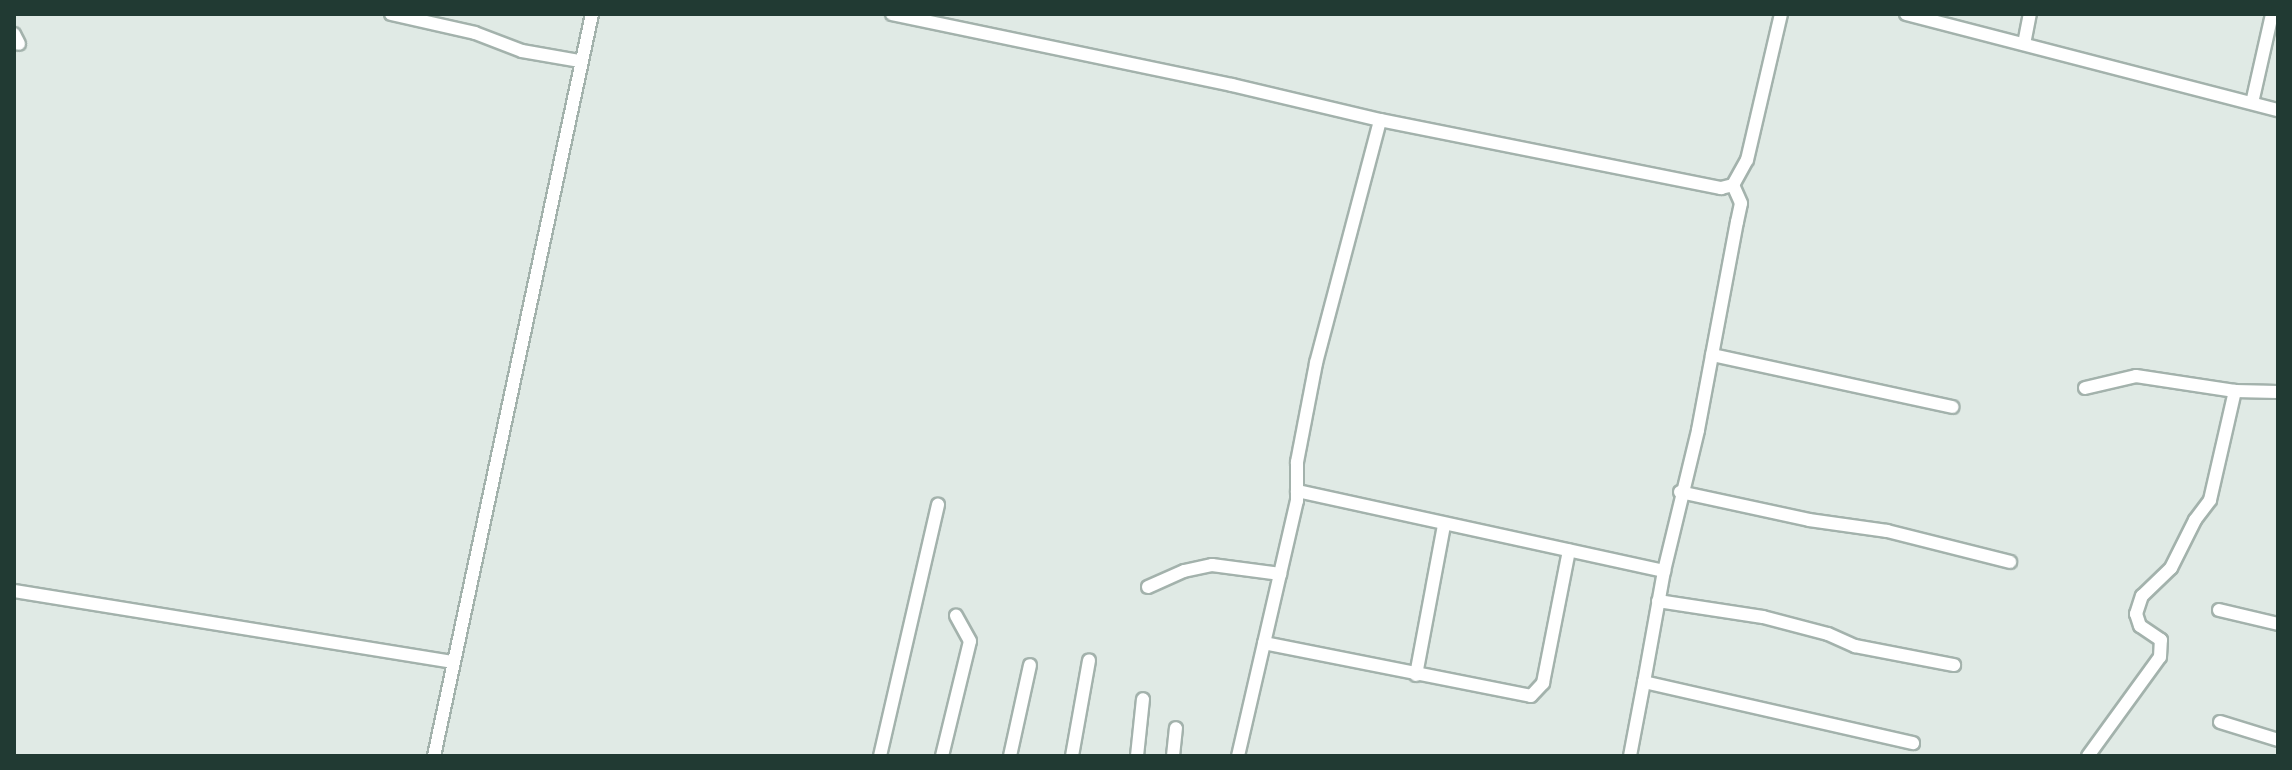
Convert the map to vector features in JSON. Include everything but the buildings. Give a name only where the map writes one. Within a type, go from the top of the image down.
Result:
[{"type":"street","points":[[391,14],[475,33],[522,51],[580,61]]},
{"type":"street","points":[[434,756],[592,14]]},
{"type":"street","points":[[892,14],[1232,85],[1380,120],[1707,186],[1733,185]]},
{"type":"street","points":[[1733,185],[1747,160],[1781,14]]},
{"type":"street","points":[[1906,14],[2278,110]]},
{"type":"street","points":[[2024,44],[2030,14]]},
{"type":"street","points":[[2252,103],[2272,14]]},
{"type":"street","points":[[1238,756],[1297,491],[1297,462],[1316,363],[1380,120]]},
{"type":"street","points":[[1630,756],[1664,571],[1680,492],[1698,430],[1741,203],[1733,185]]},
{"type":"street","points":[[1712,355],[1952,407]]},
{"type":"street","points":[[2085,388],[2136,376],[2235,391],[2278,392]]},
{"type":"street","points":[[2088,756],[2160,657],[2161,640],[2140,626],[2136,614],[2142,596],[2171,568],[2195,520],[2210,500],[2235,391]]},
{"type":"street","points":[[1297,491],[1664,571]]},
{"type":"street","points":[[1680,492],[1809,520],[1887,531],[2010,562]]},
{"type":"street","points":[[880,756],[938,505]]},
{"type":"street","points":[[1416,675],[1444,525]]},
{"type":"street","points":[[1264,643],[1520,696],[1539,691],[1569,551]]},
{"type":"street","points":[[1148,587],[1184,571],[1212,565],[1280,574]]},
{"type":"street","points":[[14,591],[452,662]]},
{"type":"street","points":[[1658,601],[1763,617],[1828,634],[1855,646],[1954,665]]},
{"type":"street","points":[[2219,610],[2278,624]]},
{"type":"street","points":[[942,756],[970,641],[956,616]]},
{"type":"street","points":[[1072,756],[1089,661]]},
{"type":"street","points":[[1010,756],[1030,665]]},
{"type":"street","points":[[1644,682],[1913,743]]},
{"type":"street","points":[[1137,756],[1143,699]]},
{"type":"street","points":[[2220,722],[2278,740]]},
{"type":"street","points":[[1173,756],[1176,728]]}]
